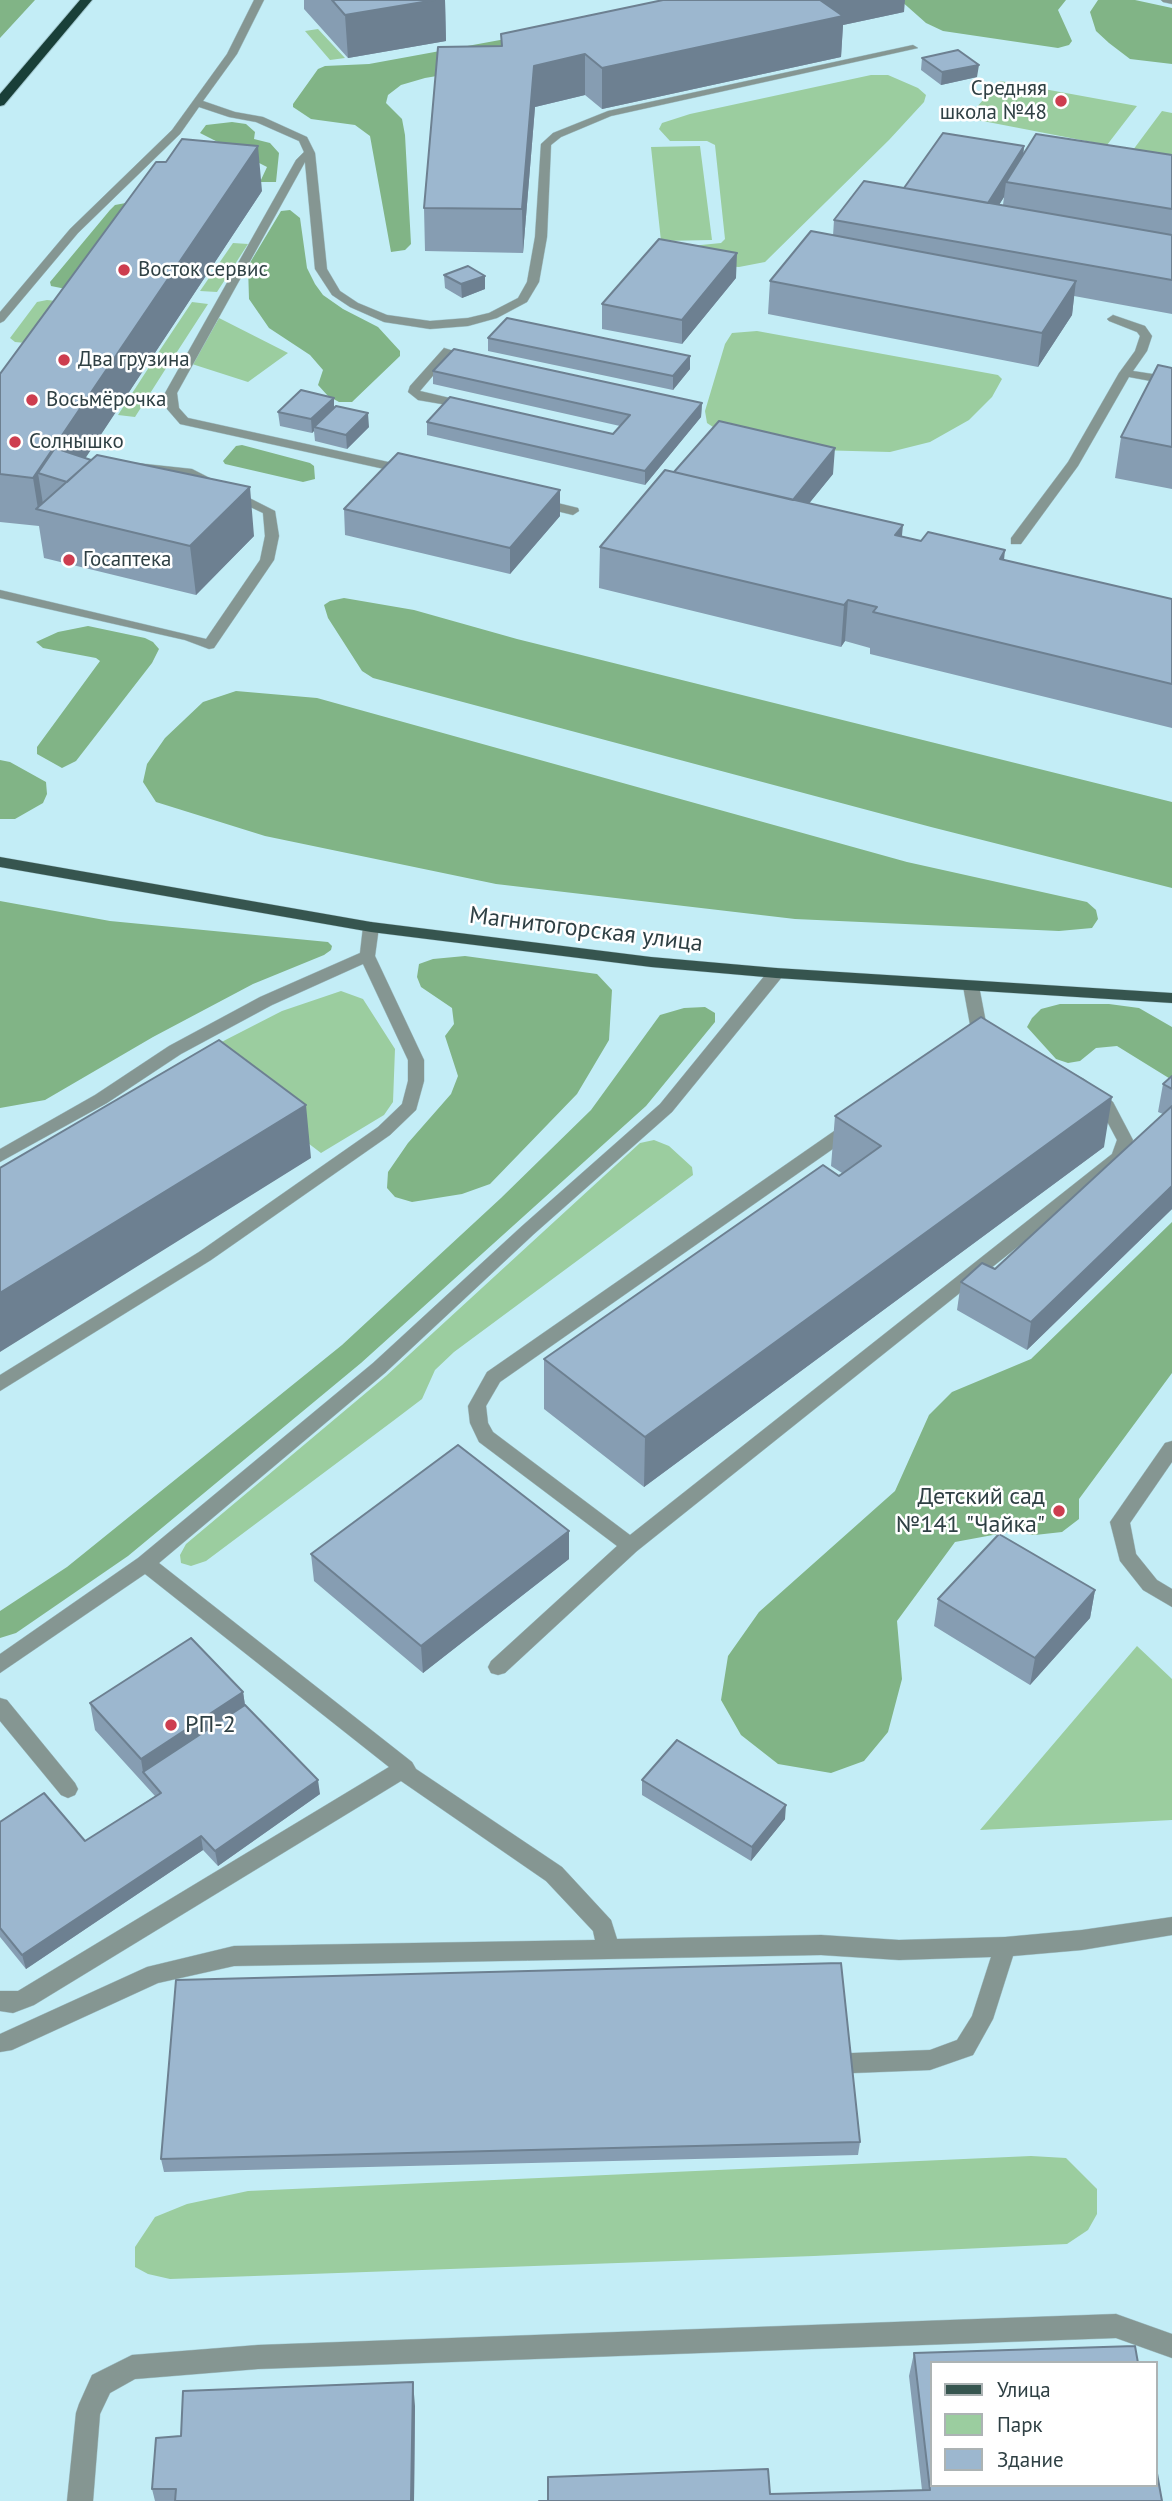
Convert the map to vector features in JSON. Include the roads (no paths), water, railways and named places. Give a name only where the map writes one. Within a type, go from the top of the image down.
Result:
[{"type":"highway","points":[[0,103],[86,0]]},
{"type":"main road","name":"Магнитогорская улица","points":[[0,862],[371,927],[652,961],[776,973],[1172,998]]},
{"type":"street","points":[[1166,0],[1172,1]]},
{"type":"street","points":[[0,319],[74,232],[179,135],[232,54],[261,1]]},
{"type":"street","points":[[198,103],[233,115],[259,119],[303,139],[310,153],[321,269],[336,293],[354,305],[384,318],[429,325],[484,319],[523,300],[533,282],[541,237],[546,144],[557,135],[608,114],[913,48]]},
{"type":"street","points":[[310,153],[301,160],[171,393],[173,408],[184,421],[421,474]]},
{"type":"street","points":[[484,319],[509,324]]},
{"type":"street","points":[[1016,541],[1074,463],[1125,373],[1141,351],[1146,336],[1141,329],[1113,319]]},
{"type":"street","points":[[468,322],[455,353],[414,389],[414,392],[422,397],[475,408]]},
{"type":"street","points":[[1125,373],[1172,381]]},
{"type":"street","points":[[0,594],[189,637],[209,645],[267,560],[272,536],[269,511],[188,472],[120,467]]},
{"type":"street","points":[[522,498],[573,511]]},
{"type":"street","points":[[0,1384],[205,1256],[384,1130],[410,1106],[416,1081],[416,1060],[367,956],[371,927]]},
{"type":"street","points":[[0,1156],[101,1099],[176,1050],[267,1001],[367,956]]},
{"type":"street","points":[[0,1665],[145,1563],[379,1368],[528,1230],[666,1108],[776,973]]},
{"type":"street","points":[[971,986],[979,1031]]},
{"type":"street","points":[[498,1667],[629,1546],[1119,1157],[1125,1140],[1107,1106],[1078,1083],[979,1031]]},
{"type":"street","points":[[629,1546],[486,1437],[479,1423],[477,1406],[493,1377],[941,1065],[979,1031]]},
{"type":"street","points":[[1172,1448],[1121,1522],[1128,1556],[1150,1585],[1172,1599]]},
{"type":"street","points":[[145,1563],[405,1768],[407,1773],[554,1874],[603,1927],[608,1949]]},
{"type":"street","points":[[0,1706],[68,1788]]},
{"type":"street","points":[[0,2001],[13,2003],[26,1998],[405,1768]]},
{"type":"street","points":[[4,2043],[155,1974],[234,1956],[821,1945],[899,1950],[1005,1947],[1082,1940],[1172,1926]]},
{"type":"street","points":[[806,2065],[930,2060],[965,2048],[982,2019],[1005,1947]]},
{"type":"street","points":[[80,2501],[88,2413],[101,2384],[132,2367],[258,2357],[1116,2326],[1172,2346]]},
{"type":"place","name":"Средняя школа №48","points":[[1061,101]]},
{"type":"place","name":"Восток сервис","points":[[124,270]]},
{"type":"place","name":"Два грузина","points":[[64,360]]},
{"type":"place","name":"Восьмёрочка","points":[[32,400]]},
{"type":"place","name":"Солнышко","points":[[15,442]]},
{"type":"place","name":"Госаптека","points":[[69,560]]},
{"type":"place","name":"Детский сад №141 \"Чайка\"","points":[[1059,1511]]},
{"type":"place","name":"РП-2","points":[[171,1725]]}]
